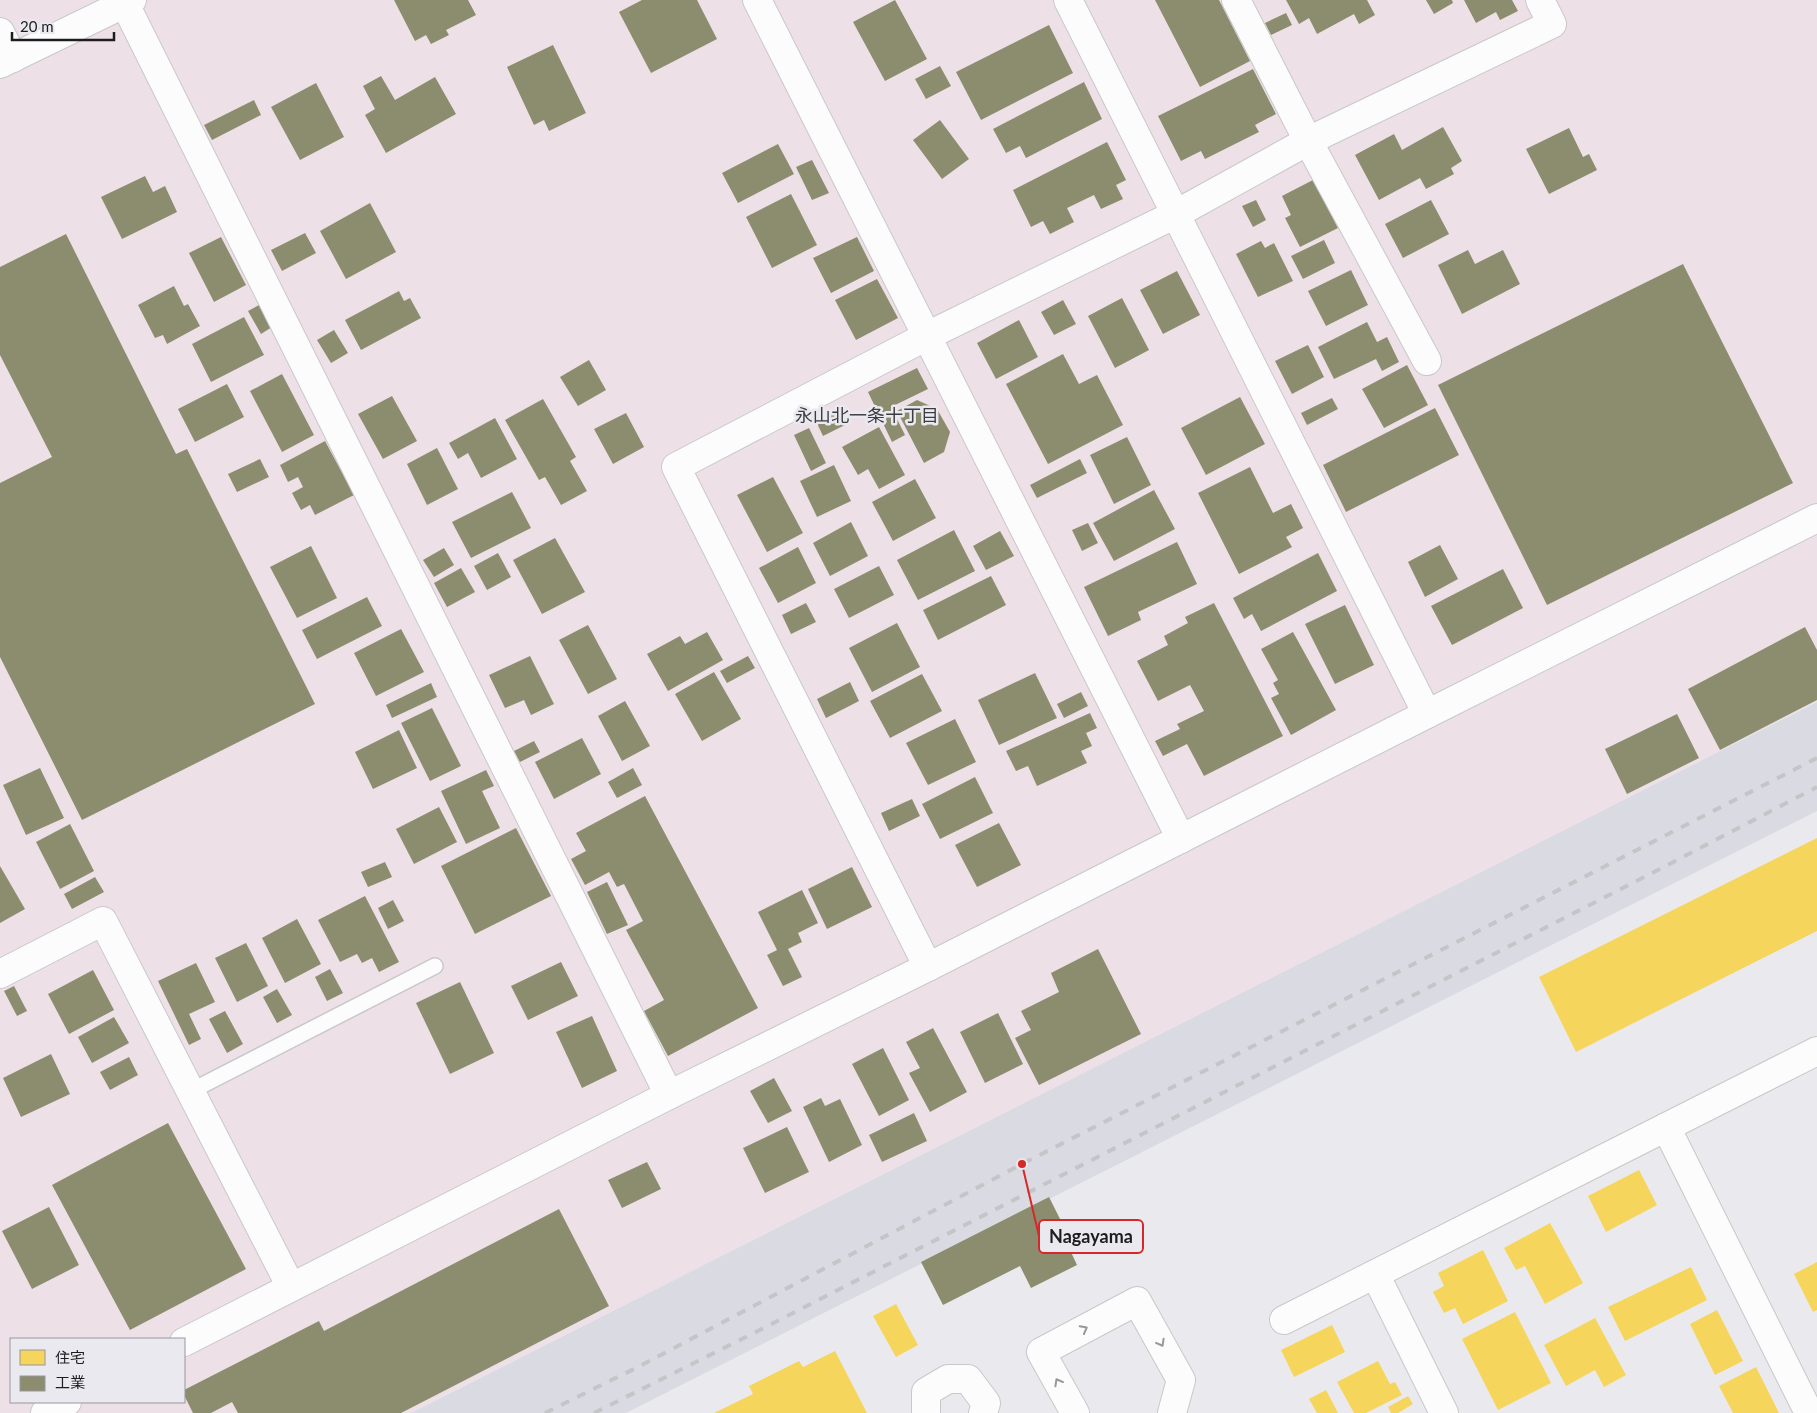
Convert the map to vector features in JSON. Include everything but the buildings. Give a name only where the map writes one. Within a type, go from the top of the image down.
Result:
[{"type":"street","points":[[757,0],[1181,839]]},
{"type":"street","points":[[1068,0],[1426,714]]},
{"type":"street","points":[[1236,0],[1308,141],[1427,361]]},
{"type":"street","points":[[928,967],[676,467],[927,336],[1176,214],[1308,141],[1552,24],[1540,0]]},
{"type":"street","points":[[0,32],[6,61],[129,2],[669,1095]]},
{"type":"street","points":[[185,1341],[669,1095],[928,967],[1817,518]]},
{"type":"street","points":[[0,974],[103,921],[291,1287]]},
{"type":"street","points":[[1284,1320],[1817,1051]]},
{"type":"street","points":[[1666,1127],[1809,1413]]},
{"type":"street","points":[[1375,1274],[1444,1413]]},
{"type":"street","points":[[1075,1413],[1041,1352],[1137,1301],[1181,1380],[1170,1412]]},
{"type":"street","points":[[926,1413],[926,1392],[948,1379],[968,1379],[986,1403],[983,1413]]},
{"type":"street","points":[[45,1413],[65,1403]]},
{"type":"lane","points":[[191,1091],[435,966]]},
{"type":"shaded area","points":[[0,0],[1817,0],[1817,702],[411,1413],[0,1413]]},
{"type":"shaded area","points":[[1817,702],[1817,811],[626,1413],[411,1413]]},
{"type":"railway","points":[[545,1413],[640,1366],[1022,1164],[1817,758]]},
{"type":"railway","points":[[594,1413],[752,1334],[1817,787]]},
{"type":"place","name":"Nagayama","points":[[1022,1164]]},
{"type":"district","name":"永山北一条十丁目","points":[[867,416]]}]
